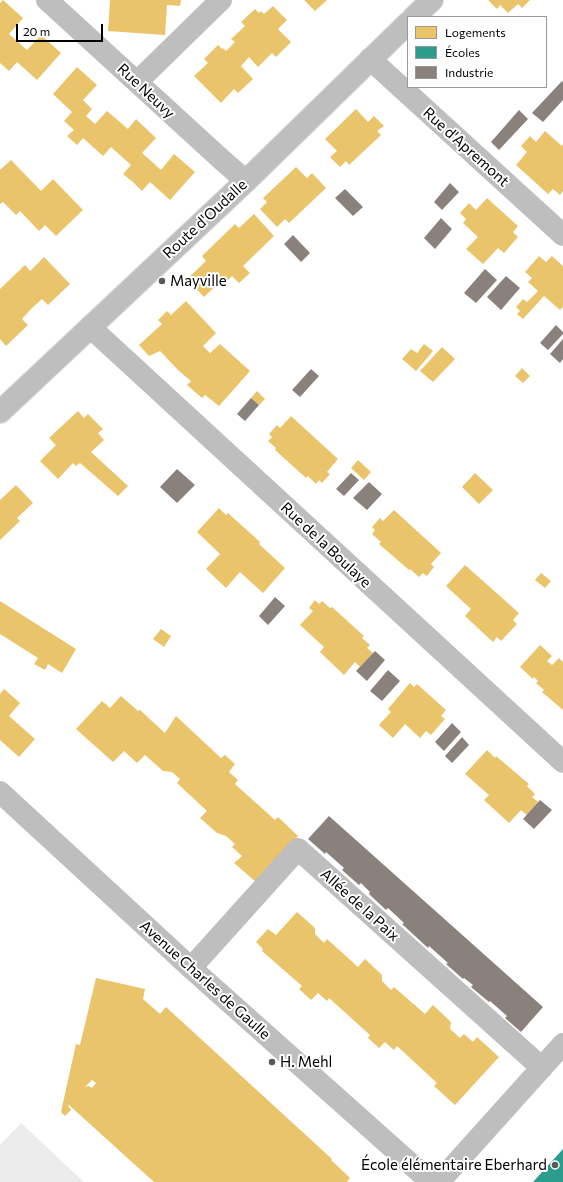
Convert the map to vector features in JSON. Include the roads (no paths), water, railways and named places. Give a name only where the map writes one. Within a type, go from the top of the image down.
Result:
[{"type":"street","name":"Rue Neuvy","points":[[47,0],[246,181]]},
{"type":"street","points":[[137,82],[221,0]]},
{"type":"street","points":[[415,16],[432,0]]},
{"type":"street","name":"Route d'Oudalle","points":[[0,412],[246,181],[407,24]]},
{"type":"street","name":"Rue d'Apremont","points":[[370,59],[563,235]]},
{"type":"street","name":"Rue de la Boulaye","points":[[90,327],[563,762]]},
{"type":"street","name":"Avenue Charles de Gaulle","points":[[0,792],[191,968],[431,1182]]},
{"type":"street","name":"Allée de la Paix","points":[[191,968],[298,849],[542,1068]]},
{"type":"street","points":[[439,1182],[563,1044]]},
{"type":"place","name":"Mayville","points":[[162,281]]},
{"type":"place","name":"H. Mehl","points":[[272,1062]]},
{"type":"place","name":"École élémentaire Eberhard","points":[[555,1165]]}]
